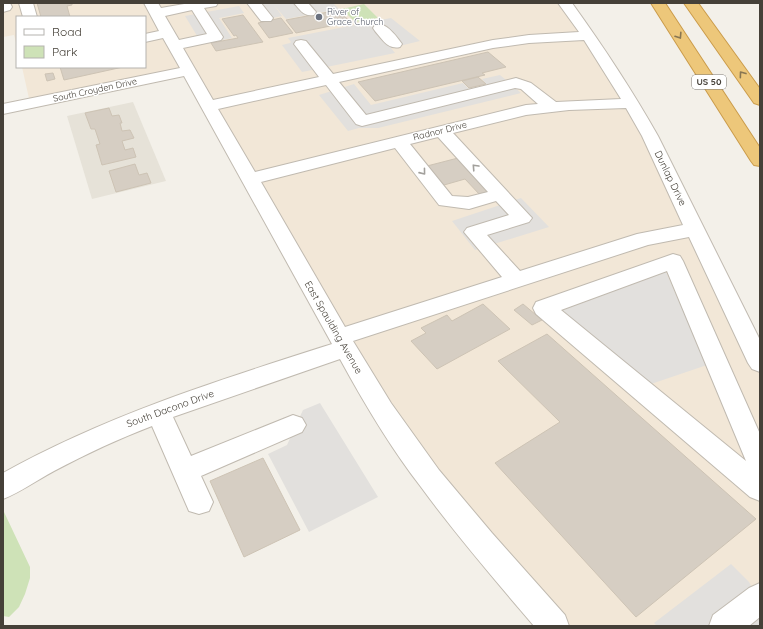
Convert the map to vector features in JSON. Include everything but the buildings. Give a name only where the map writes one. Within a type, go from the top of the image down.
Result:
[{"type":"highway","name":"US 50","points":[[658,3],[760,161]]},
{"type":"highway","name":"US 50","points":[[691,3],[760,100]]},
{"type":"street","points":[[3,8],[4,3]]},
{"type":"street","points":[[26,3],[30,16]]},
{"type":"street","points":[[154,8],[196,6],[212,3]]},
{"type":"street","points":[[254,3],[266,18]]},
{"type":"street","name":"Dunlap Drive","points":[[565,3],[589,36],[632,102],[760,363]]},
{"type":"street","points":[[146,38],[171,39],[216,37],[196,6]]},
{"type":"street","name":"East Spaulding Avenue","points":[[154,8],[188,71],[343,343],[392,425],[430,480],[554,626]]},
{"type":"street","points":[[380,28],[395,44]]},
{"type":"street","points":[[208,106],[493,44],[529,39],[589,36]]},
{"type":"street","points":[[301,44],[362,121],[390,143],[446,201],[469,204],[500,194]]},
{"type":"street","name":"South Croyden Drive","points":[[3,109],[188,71]]},
{"type":"street","points":[[362,121],[516,84],[526,86],[551,106]]},
{"type":"street","name":"Radnor Drive","points":[[250,179],[513,112],[551,106],[632,102]]},
{"type":"street","points":[[441,130],[522,218],[474,232],[516,280]]},
{"type":"street","name":"South Dacono Drive","points":[[3,487],[40,465],[78,446],[158,412],[343,343],[516,280],[644,239],[676,232],[696,230]]},
{"type":"street","points":[[760,464],[673,261],[544,308],[760,490]]},
{"type":"street","points":[[158,412],[198,502]]},
{"type":"street","points":[[185,472],[293,425]]},
{"type":"street","points":[[724,626],[760,598]]},
{"type":"shaded area","points":[[3,3],[565,3],[604,58],[760,363],[760,626],[554,626],[456,511],[188,71],[30,103],[22,68],[146,68],[146,16],[16,16],[16,42],[14,35],[3,37]]},
{"type":"shaded area","points":[[333,3],[339,9],[286,19],[274,5],[282,16],[272,18],[261,4]]},
{"type":"shaded area","points":[[239,6],[244,13],[219,18],[232,38],[202,44],[185,16]]},
{"type":"shaded area","points":[[391,18],[420,41],[391,48],[395,53],[302,72],[282,45],[291,42],[288,38]]},
{"type":"shaded area","points":[[500,75],[521,93],[378,128],[359,128],[348,131],[319,95],[354,84],[371,105],[463,83],[469,89],[487,85],[482,79]]},
{"type":"shaded area","points":[[133,102],[166,181],[92,199],[67,116]]},
{"type":"shaded area","points":[[521,198],[549,227],[475,250],[452,221]]},
{"type":"shaded area","points":[[666,272],[707,365],[651,384],[560,311]]},
{"type":"shaded area","points":[[320,403],[378,497],[309,532],[268,454],[287,445],[303,410]]},
{"type":"shaded area","points":[[731,564],[749,582],[760,602],[760,626],[657,626],[654,623]]},
{"type":"green space","points":[[364,4],[378,18],[355,22],[342,9]]},
{"type":"green space","points":[[3,512],[30,567],[30,578],[25,594],[19,607],[9,617],[3,616]]},
{"type":"place","name":"River of Grace Church","points":[[319,17]]}]
